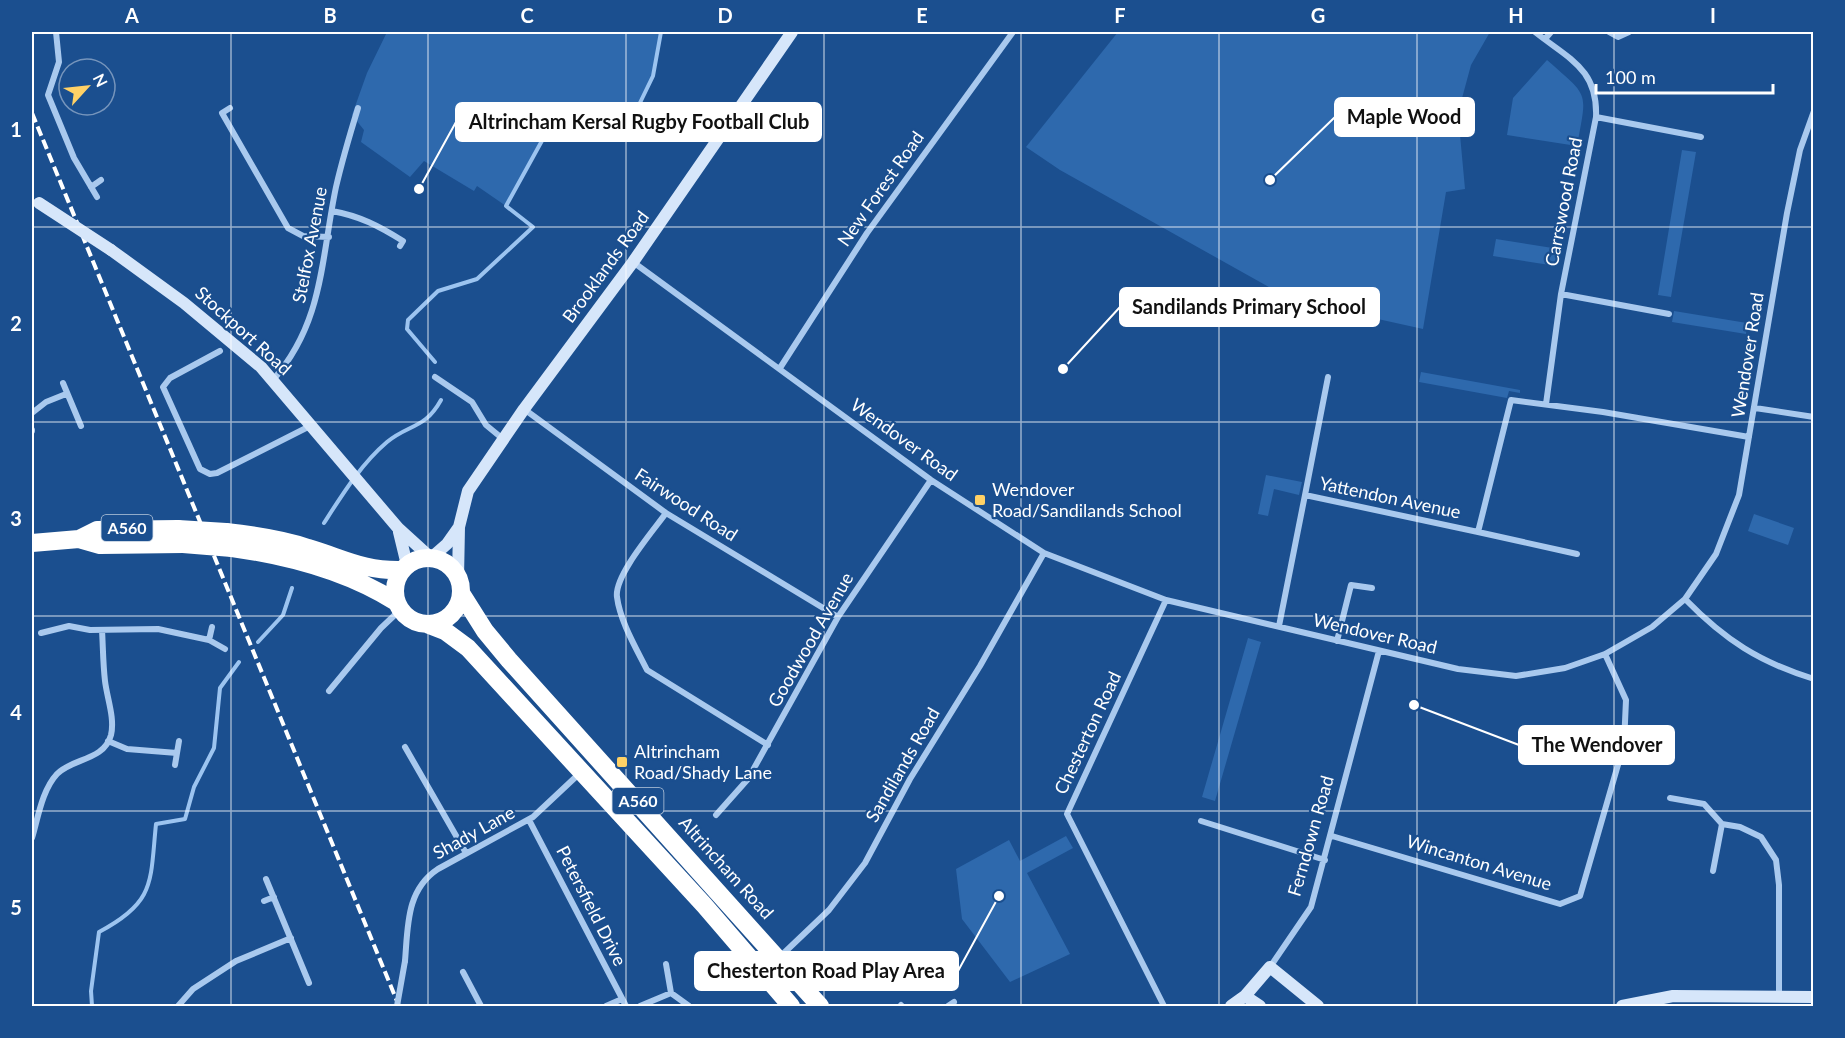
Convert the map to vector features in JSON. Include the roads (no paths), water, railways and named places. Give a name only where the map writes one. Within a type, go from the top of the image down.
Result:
[{"type":"highway","name":"A560","points":[[32,543],[79,539],[97,530],[306,547],[381,571],[404,568],[422,558],[431,558],[446,563],[459,585]]},
{"type":"highway","name":"A560","points":[[229,540],[318,566],[374,588],[398,606],[414,622],[445,631],[468,648],[582,771],[791,1006]]},
{"type":"highway","points":[[398,606],[394,589],[404,568]]},
{"type":"highway","points":[[427,624],[441,621],[453,613],[459,585]]},
{"type":"highway","name":"Altrincham Road","points":[[459,585],[485,631],[820,1006]]},
{"type":"main road","name":"Brooklands Road","points":[[459,585],[459,527],[468,491],[503,438],[633,262],[792,32]]},
{"type":"main road","name":"Stockport Road","points":[[35,200],[111,250],[193,310],[273,380],[398,528],[431,558]]},
{"type":"main road","name":"Brooklands Road","points":[[431,558],[447,544],[459,527]]},
{"type":"main road","name":"Stockport Road","points":[[398,528],[403,539],[404,568]]},
{"type":"main road","points":[[1270,967],[1318,1006]]},
{"type":"main road","name":"Ferndown Road","points":[[1231,1006],[1245,996],[1270,967]]},
{"type":"main road","points":[[1245,996],[1260,1006]]},
{"type":"main road","points":[[1622,1006],[1673,996],[1814,997]]},
{"type":"street","points":[[56,32],[59,62],[48,95],[74,158],[97,197]]},
{"type":"street","name":"New Forest Road","points":[[780,368],[867,233],[1013,32]]},
{"type":"street","name":"Carrswood Road","points":[[1535,32],[1584,71],[1593,84],[1597,96],[1596,117],[1561,294],[1545,404]]},
{"type":"street","points":[[1545,39],[1551,32]]},
{"type":"street","points":[[1609,32],[1618,37],[1629,32]]},
{"type":"street","points":[[230,108],[222,112],[288,228],[303,236],[329,237]]},
{"type":"street","name":"Stelfox Avenue","points":[[273,380],[290,360],[303,337],[329,237],[332,211],[358,108]]},
{"type":"street","name":"Wendover Road","points":[[633,262],[932,480],[1044,553],[1166,600],[1458,669],[1516,676],[1565,668],[1605,654],[1652,627],[1684,599],[1716,554],[1739,495],[1787,213],[1800,150],[1814,111]]},
{"type":"street","points":[[1596,117],[1701,137]]},
{"type":"street","points":[[91,187],[101,180]]},
{"type":"street","points":[[332,211],[358,216],[376,224],[403,241],[400,246]]},
{"type":"street","points":[[1561,294],[1669,314]]},
{"type":"street","points":[[220,351],[170,378],[163,387],[200,470],[210,474],[217,473],[312,425]]},
{"type":"street","points":[[435,377],[472,402],[486,425],[503,438]]},
{"type":"street","points":[[1305,495],[1328,377]]},
{"type":"street","points":[[63,383],[81,426]]},
{"type":"street","points":[[32,413],[46,402],[66,394]]},
{"type":"street","name":"Yattendon Avenue","points":[[1279,626],[1305,495],[1478,532],[1511,400],[1749,437]]},
{"type":"street","points":[[1755,408],[1814,417]]},
{"type":"street","name":"Fairwood Road","points":[[524,410],[666,513],[838,617]]},
{"type":"street","name":"Goodwood Avenue","points":[[716,815],[748,779],[838,617],[932,480]]},
{"type":"street","points":[[666,513],[623,575],[616,595],[633,641],[647,670],[768,746]]},
{"type":"street","points":[[1478,532],[1577,554]]},
{"type":"street","name":"Sandilands Road","points":[[762,973],[829,910],[866,863],[910,779],[980,666],[1044,553]]},
{"type":"street","points":[[1337,641],[1350,585],[1372,588]]},
{"type":"street","points":[[1684,599],[1716,631],[1755,657],[1777,668],[1814,679]]},
{"type":"street","name":"Chesterton Road","points":[[1164,1006],[1067,814],[1166,600]]},
{"type":"street","points":[[329,691],[398,606]]},
{"type":"street","points":[[41,633],[69,626],[102,630],[158,629],[209,640],[225,649]]},
{"type":"street","points":[[209,640],[212,627]]},
{"type":"street","points":[[32,838],[47,790],[56,775],[64,768],[96,754],[108,741],[112,723],[104,671],[102,630]]},
{"type":"street","name":"Ferndown Road","points":[[1270,967],[1311,907],[1332,836],[1379,651]]},
{"type":"street","name":"Wincanton Avenue","points":[[1332,836],[1560,904],[1580,896],[1624,744],[1626,700],[1605,654]]},
{"type":"street","points":[[108,741],[127,749],[177,753]]},
{"type":"street","points":[[176,765],[179,741]]},
{"type":"street","points":[[405,747],[466,853]]},
{"type":"street","name":"Shady Lane","points":[[397,1006],[405,961],[410,910],[417,889],[429,874],[529,820],[597,758]]},
{"type":"street","points":[[1670,798],[1704,804],[1722,824],[1740,828],[1761,837],[1776,860],[1779,885],[1779,995]]},
{"type":"street","name":"Petersfield Drive","points":[[529,820],[626,1006]]},
{"type":"street","points":[[1201,821],[1325,860]]},
{"type":"street","points":[[1713,871],[1722,824]]},
{"type":"street","points":[[266,879],[309,983]]},
{"type":"street","points":[[264,901],[274,897]]},
{"type":"street","points":[[178,1006],[193,989],[236,961],[291,938]]},
{"type":"street","points":[[666,964],[671,993],[689,1006]]},
{"type":"street","points":[[463,972],[481,1006]]},
{"type":"street","points":[[640,1006],[671,993]]},
{"type":"street","points":[[606,1006],[622,999]]},
{"type":"street","points":[[948,1006],[954,1002]]},
{"type":"waterway","points":[[435,362],[407,329],[408,320],[438,291],[477,279],[533,227],[506,206],[549,128],[569,112],[599,131],[623,129],[636,111],[653,76],[661,32]]},
{"type":"waterway","points":[[324,523],[352,480],[369,460],[395,436],[423,421],[441,400]]},
{"type":"waterway","points":[[258,642],[283,615],[292,588]]},
{"type":"waterway","points":[[92,1006],[91,991],[99,932],[118,921],[141,900],[147,888],[153,861],[156,824],[185,819],[194,787],[214,748],[220,688],[239,662]]},
{"type":"railway","points":[[32,113],[399,1006]]},
{"type":"place","name":"Maple Wood","points":[[1270,180]]},
{"type":"place","name":"Altrincham Kersal Rugby Football Club","points":[[419,189]]},
{"type":"place","name":"Sandilands Primary School","points":[[1063,369]]},
{"type":"place","name":"Wendover Road/Sandilands School","points":[[980,500]]},
{"type":"place","name":"The Wendover","points":[[1414,705]]},
{"type":"place","name":"Altrincham Road/Shady Lane","points":[[622,762]]},
{"type":"place","name":"Chesterton Road Play Area","points":[[999,896]]}]
